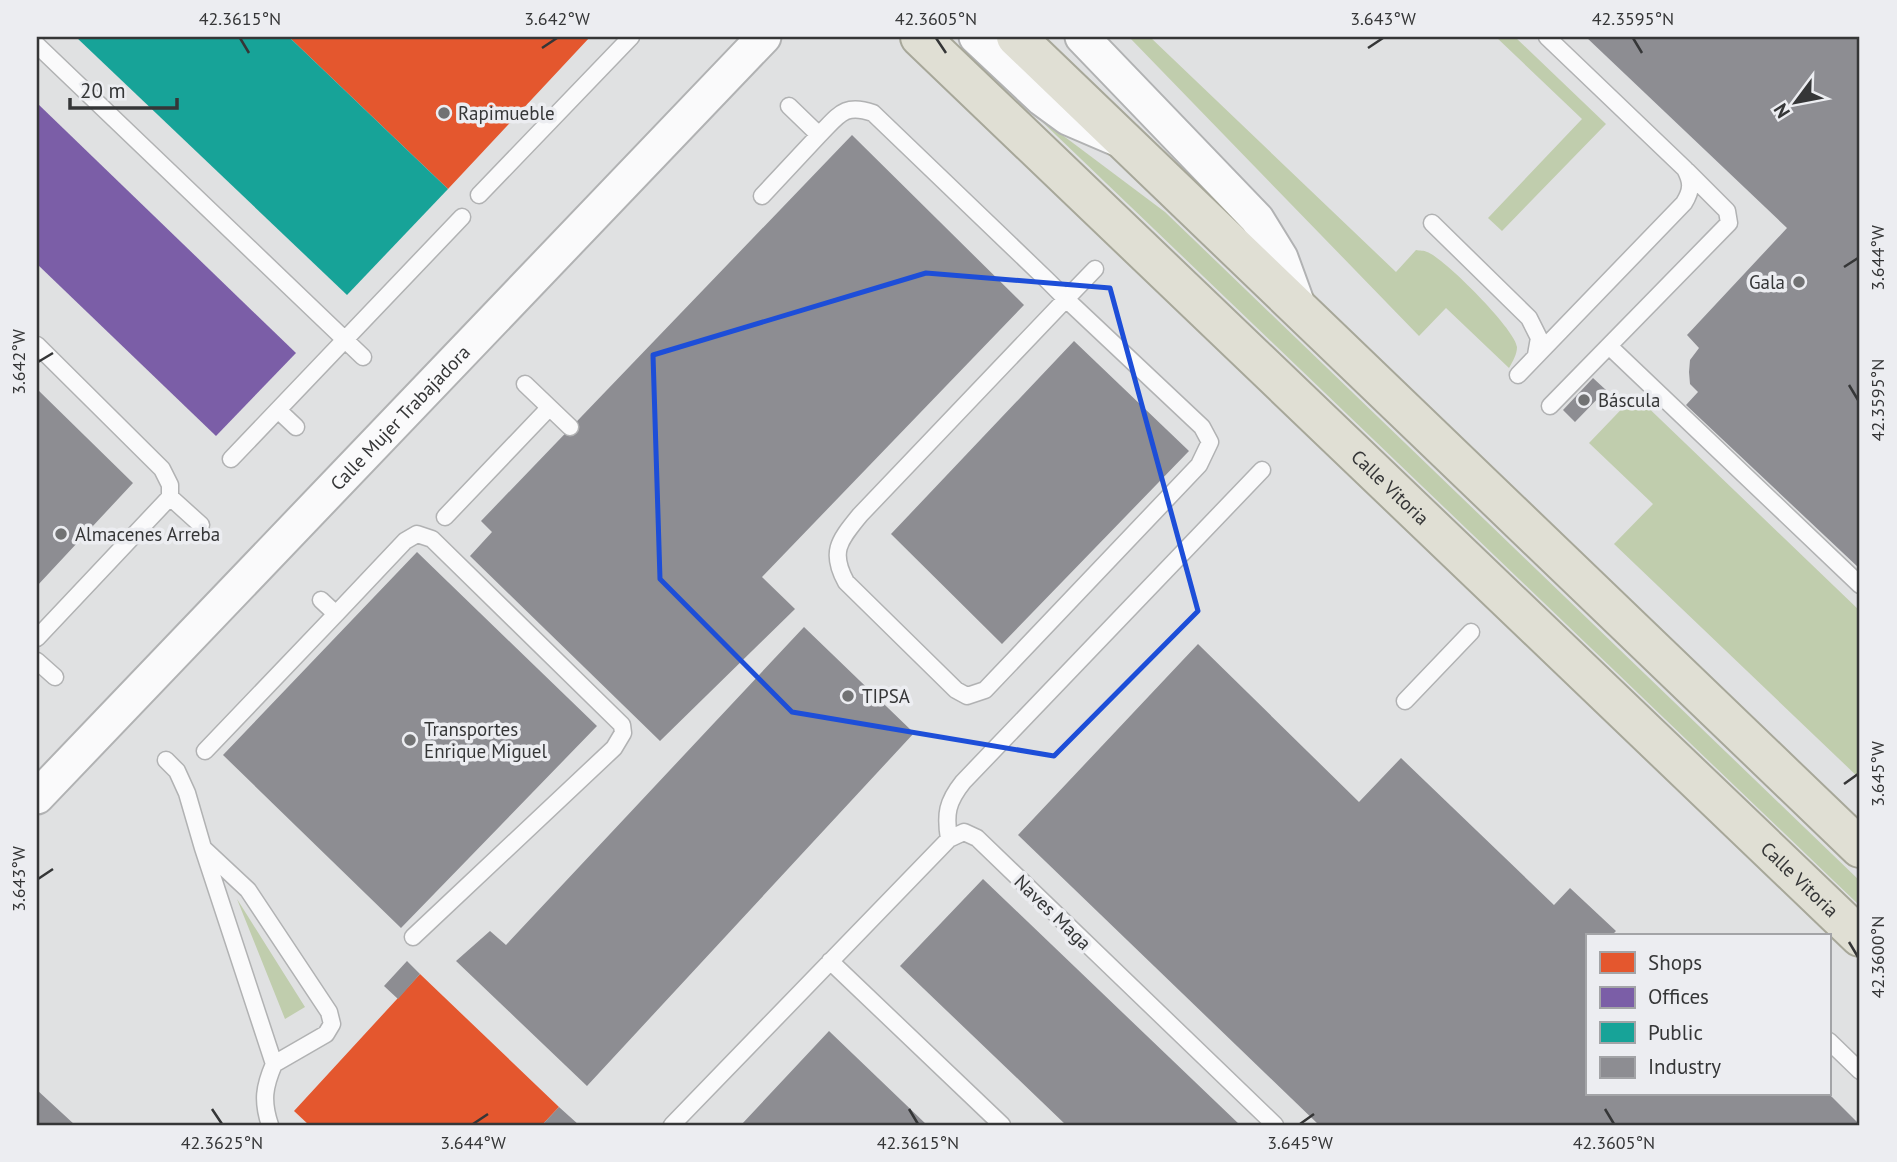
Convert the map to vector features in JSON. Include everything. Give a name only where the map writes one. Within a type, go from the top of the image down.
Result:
[{"type":"highway","name":"Calle Vitoria","points":[[920,37],[1860,937]]},
{"type":"highway","points":[[1016,37],[1860,848]]},
{"type":"street","name":"Calle Mujer Trabajadora","points":[[37,797],[764,37]]},
{"type":"street","points":[[976,37],[1042,99],[1068,118],[1129,144]]},
{"type":"street","points":[[1082,37],[1257,219],[1281,257],[1300,310]]},
{"type":"lane","points":[[479,195],[631,37]]},
{"type":"lane","points":[[1547,37],[1727,211],[1729,223],[1550,406]]},
{"type":"lane","points":[[37,45],[363,357]]},
{"type":"lane","points":[[789,106],[819,135]]},
{"type":"lane","points":[[762,196],[846,110],[857,108],[873,114],[1066,299],[1202,427],[1210,442],[1199,465],[985,690],[967,696],[956,690],[846,582],[838,567],[836,554],[842,537],[860,515],[1066,299],[1094,270]]},
{"type":"lane","points":[[1518,375],[1684,203],[1690,193],[1692,181],[1685,169]]},
{"type":"lane","points":[[231,459],[462,217]]},
{"type":"lane","points":[[1432,223],[1529,318],[1539,338],[1536,355]]},
{"type":"lane","points":[[37,345],[162,469],[170,485],[170,497],[37,638]]},
{"type":"lane","points":[[1609,346],[1860,585]]},
{"type":"lane","points":[[525,384],[570,427]]},
{"type":"lane","points":[[445,517],[549,408]]},
{"type":"lane","points":[[278,410],[296,427]]},
{"type":"lane","points":[[672,1125],[949,839],[945,813],[950,799],[963,782],[1262,470]]},
{"type":"lane","points":[[170,497],[201,525]]},
{"type":"lane","points":[[205,751],[405,541],[417,534],[432,540],[622,725],[623,733],[614,748],[413,937]]},
{"type":"lane","points":[[321,600],[336,614]]},
{"type":"lane","points":[[1405,701],[1471,632]]},
{"type":"lane","points":[[37,661],[55,677]]},
{"type":"lane","points":[[166,760],[177,771],[187,793],[274,1064]]},
{"type":"lane","name":"Naves Maga","points":[[949,839],[964,832],[977,838],[1275,1125]]},
{"type":"lane","points":[[203,848],[248,890],[329,1012],[332,1024],[326,1034],[274,1064],[264,1087],[264,1107],[270,1125]]},
{"type":"lane","points":[[830,961],[1002,1125]]},
{"type":"lane","points":[[1830,1042],[1860,1072]]},
{"type":"highlighted area","points":[[926,273],[1110,288],[1198,611],[1054,756],[792,712],[660,579],[653,355]]},
{"type":"green space","points":[[1129,37],[1150,37],[1396,272],[1416,250],[1426,251],[1448,267],[1478,295],[1514,338],[1517,350],[1509,368],[1446,308],[1419,336]]},
{"type":"green space","points":[[1496,37],[1515,37],[1606,124],[1502,231],[1488,218],[1582,119]]},
{"type":"green space","points":[[1033,113],[1165,212],[1860,881],[1860,906]]},
{"type":"green space","points":[[1635,395],[1860,611],[1860,779],[1614,544],[1653,504],[1589,443]]},
{"type":"green space","points":[[237,899],[305,1007],[285,1019]]},
{"type":"building: Shops","name":"Rapimueble","points":[[289,37],[590,37],[448,189]]},
{"type":"building: Shops","points":[[420,974],[559,1107],[542,1125],[309,1125],[294,1111]]},
{"type":"building: Offices","points":[[37,103],[296,353],[216,436],[37,264]]},
{"type":"building: Public","points":[[76,37],[289,37],[448,189],[347,295]]},
{"type":"building: Industry","name":"Gala","points":[[1586,37],[1860,37],[1860,569],[1686,405],[1698,392],[1690,384],[1689,372],[1690,360],[1699,348],[1687,335],[1787,228]]},
{"type":"building: Industry","points":[[852,135],[1024,305],[762,577],[795,609],[660,741],[470,556],[492,532],[481,521]]},
{"type":"building: Industry","points":[[1074,341],[1189,451],[1002,644],[891,534]]},
{"type":"building: Industry","name":"Báscula","points":[[1593,378],[1606,390],[1575,422],[1563,410]]},
{"type":"building: Industry","name":"Almacenes Arreba","points":[[37,389],[133,483],[37,586]]},
{"type":"building: Industry","name":"Transportes Enrique Miguel","points":[[417,552],[597,726],[401,928],[223,755]]},
{"type":"building: Industry","points":[[804,627],[914,733],[587,1086],[456,961],[490,931],[506,945]]},
{"type":"building: Industry","points":[[1198,644],[1359,802],[1401,758],[1554,905],[1570,888],[1616,931],[1613,934],[1586,934],[1586,1096],[1830,1095],[1860,1125],[1319,1125],[1018,835]]},
{"type":"building: Industry","points":[[983,879],[1240,1125],[1066,1125],[900,966]]},
{"type":"building: Industry","points":[[407,961],[420,974],[398,999],[384,986]]},
{"type":"building: Industry","points":[[829,1031],[927,1125],[741,1125]]},
{"type":"building: Industry","points":[[37,1090],[75,1125],[37,1125]]},
{"type":"building: Industry","points":[[559,1107],[579,1125],[542,1125]]},
{"type":"place","name":"Rapimueble","points":[[444,113]]},
{"type":"place","name":"Gala","points":[[1799,282]]},
{"type":"place","name":"Báscula","points":[[1584,400]]},
{"type":"place","name":"Almacenes Arreba","points":[[61,534]]},
{"type":"place","name":"TIPSA","points":[[848,696]]},
{"type":"place","name":"Transportes Enrique Miguel","points":[[410,740]]}]
